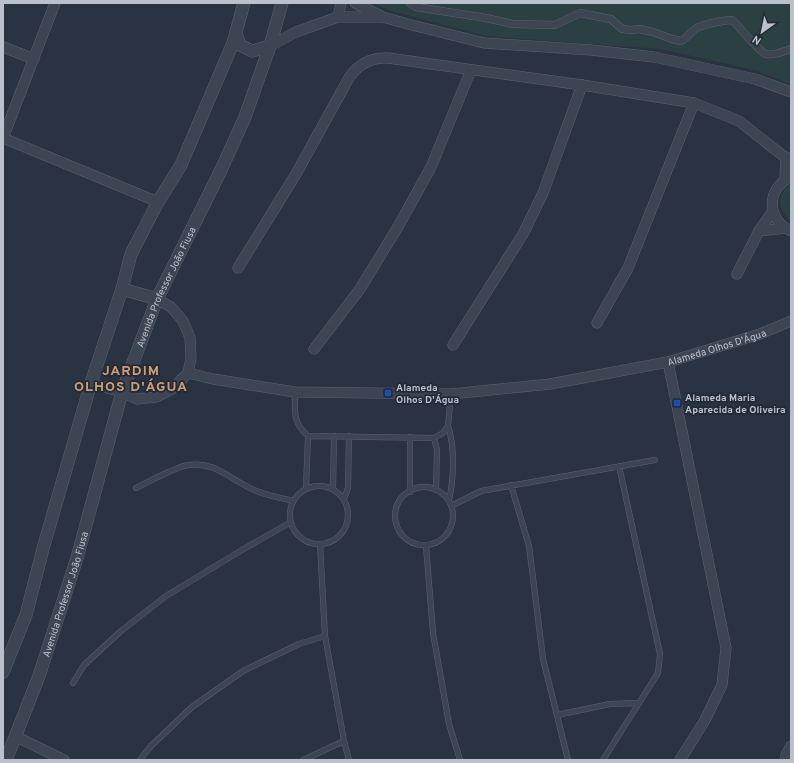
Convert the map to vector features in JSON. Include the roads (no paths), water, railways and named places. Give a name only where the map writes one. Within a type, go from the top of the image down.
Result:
[{"type":"street","points":[[55,3],[3,138],[158,202]]},
{"type":"street","points":[[3,672],[26,614],[44,545],[91,383],[132,254],[158,202],[181,165],[233,44],[244,3]]},
{"type":"street","name":"Avenida Professor João Fiusa","points":[[6,760],[39,676],[77,558],[122,392],[157,299],[221,170],[245,117],[270,46],[282,3]]},
{"type":"street","points":[[338,17],[341,3]]},
{"type":"street","points":[[355,3],[382,16],[404,23],[484,42],[591,50],[654,57],[755,78],[791,92]]},
{"type":"street","points":[[410,3],[416,7],[486,18],[513,24],[555,25],[580,13],[611,20],[622,29],[639,29],[652,32],[672,40],[681,41],[688,37],[696,28],[732,20],[757,48],[766,54],[791,49]]},
{"type":"street","points":[[236,33],[240,45],[252,51],[270,46],[296,32],[338,17],[382,16]]},
{"type":"street","points":[[3,47],[34,59]]},
{"type":"street","points":[[238,268],[296,174],[350,76],[358,67],[368,60],[381,57],[582,85],[694,103],[740,121],[789,159],[788,178],[778,186],[774,194],[773,211],[759,231],[737,274]]},
{"type":"street","points":[[314,349],[360,289],[399,225],[431,167],[471,70]]},
{"type":"street","points":[[453,345],[523,234],[543,193],[582,85]]},
{"type":"street","points":[[597,323],[628,268],[694,103]]},
{"type":"street","points":[[773,211],[779,222],[788,230]]},
{"type":"street","points":[[759,231],[788,230]]},
{"type":"street","points":[[91,383],[122,392],[137,399],[156,397],[172,389],[188,373],[191,358],[190,338],[183,320],[171,307],[157,299],[122,288]]},
{"type":"street","name":"Alameda Olhos D'Água","points":[[188,373],[213,379],[295,392],[450,394],[550,384],[668,362],[760,334],[791,321]]},
{"type":"street","points":[[668,362],[726,648],[722,685],[705,720],[680,760]]},
{"type":"street","points":[[15,736],[64,760]]},
{"type":"street","points":[[786,760],[786,755],[791,746]]},
{"type":"lane","points":[[295,392],[295,417],[300,429],[308,436],[434,438],[443,433],[448,426]]},
{"type":"lane","points":[[450,394],[448,426],[452,437],[452,487],[450,503]]},
{"type":"lane","points":[[306,489],[308,436]]},
{"type":"lane","points":[[333,489],[334,436]]},
{"type":"lane","points":[[344,499],[348,488],[349,436]]},
{"type":"lane","points":[[410,437],[410,492]]},
{"type":"lane","points":[[434,438],[437,449],[436,490]]},
{"type":"lane","points":[[450,503],[481,491],[655,460]]},
{"type":"lane","points":[[136,488],[169,472],[188,465],[207,465],[224,471],[248,487],[266,494],[293,501]]},
{"type":"lane","points":[[603,760],[658,673],[660,654],[619,466]]},
{"type":"lane","points":[[318,485],[333,489],[344,499],[348,514],[345,529],[334,540],[320,544],[305,541],[294,530],[289,516],[293,501],[303,490],[318,485]]},
{"type":"lane","points":[[511,485],[529,546],[533,590],[543,659],[568,760]]},
{"type":"lane","points":[[417,488],[429,488],[436,490],[440,492],[450,503],[453,512],[453,524],[447,535],[438,542],[426,546],[414,544],[404,537],[397,527],[395,515],[398,503],[406,494],[417,488]]},
{"type":"lane","points":[[73,683],[84,666],[121,631],[166,596],[291,522]]},
{"type":"lane","points":[[320,544],[325,636],[344,741],[349,760]]},
{"type":"lane","points":[[426,546],[433,633],[449,724],[460,760]]},
{"type":"lane","points":[[140,760],[151,746],[192,707],[243,671],[299,644],[325,636]]},
{"type":"lane","points":[[557,715],[610,704],[638,703]]},
{"type":"lane","points":[[302,760],[344,741]]},
{"type":"place","name":"Alameda Olhos D'Água","points":[[388,393]]},
{"type":"place","name":"Alameda Maria Aparecida de Oliveira","points":[[677,403]]},
{"type":"district","name":"JARDIM OLHOS D'ÁGUA","points":[[131,378]]}]
